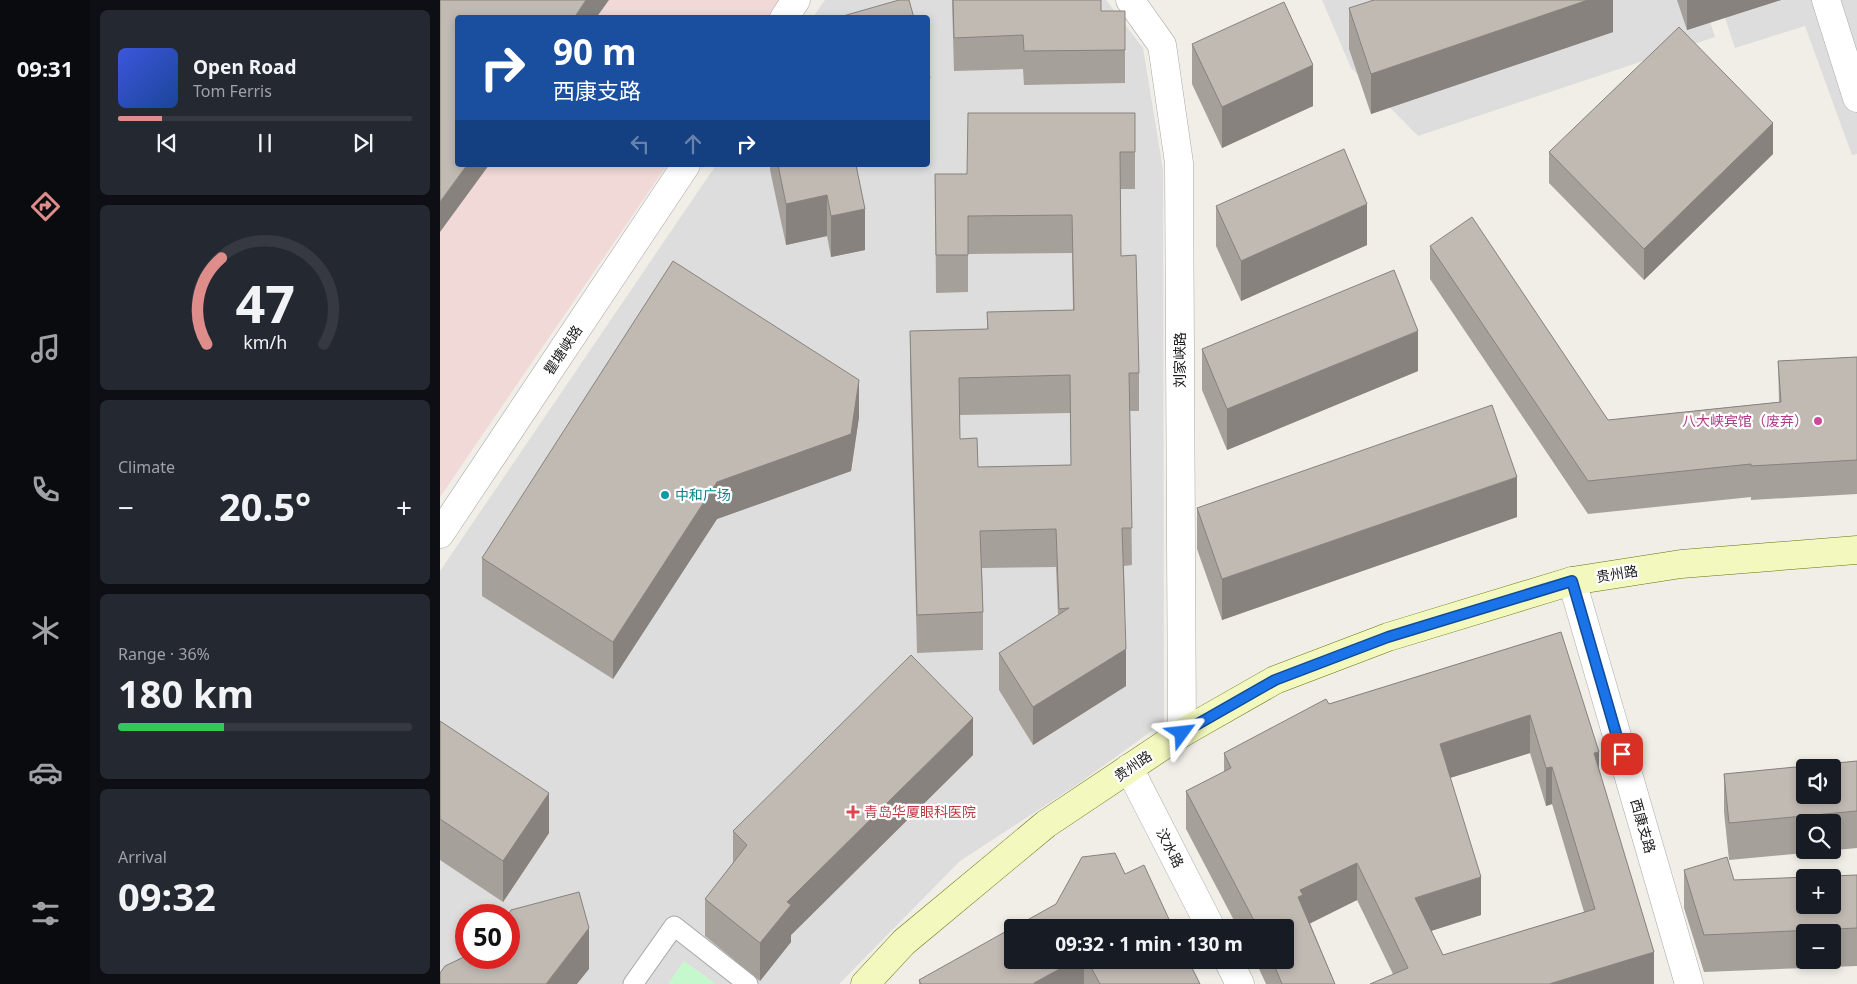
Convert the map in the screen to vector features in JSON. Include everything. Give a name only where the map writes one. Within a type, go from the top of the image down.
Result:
[{"type":"main road","name":"贵州路","points":[[865,984],[904,942],[1046,824],[1182,733],[1275,680],[1388,637],[1572,581],[1681,564],[1857,550]]},
{"type":"street","points":[[786,15],[796,0]]},
{"type":"street","name":"刘家峡路","points":[[1130,0],[1162,45],[1179,163],[1182,733]]},
{"type":"street","points":[[1826,0],[1857,98]]},
{"type":"street","name":"瞿塘峡路","points":[[440,534],[685,167]]},
{"type":"street","name":"西康支路","points":[[1572,581],[1689,984]]},
{"type":"street","name":"汶水路","points":[[1129,768],[1206,919]]},
{"type":"street","points":[[1232,969],[1240,984]]},
{"type":"lane","points":[[633,984],[674,926],[748,984]]},
{"type":"shaded area","points":[[440,0],[780,0],[769,15],[455,15],[455,167],[666,167],[440,497]]},
{"type":"shaded area","points":[[825,0],[1106,0],[1143,48],[1163,170],[1164,722],[1081,782],[960,861],[839,984],[440,984],[440,571],[715,167],[930,167],[930,15],[814,15]]},
{"type":"shaded area","points":[[1322,0],[1703,0],[1715,37],[1418,136],[1351,68]]},
{"type":"shaded area","points":[[1719,0],[1857,0],[1857,154],[1852,155],[1805,26],[1735,48]]},
{"type":"green space","points":[[684,961],[716,984],[668,984]]},
{"type":"building","points":[[440,0],[586,0],[576,15],[455,15],[455,167],[466,167],[440,202]]},
{"type":"building","points":[[899,0],[909,0],[913,15],[846,15]]},
{"type":"building","points":[[953,0],[1101,0],[1101,11],[1125,11],[1125,50],[1024,51],[1023,35],[954,38]]},
{"type":"building","points":[[1374,0],[1588,0],[1371,74],[1349,8]]},
{"type":"building","points":[[1284,2],[1313,65],[1222,107],[1192,44]]},
{"type":"building","points":[[1679,27],[1773,123],[1644,249],[1549,152]]},
{"type":"building","points":[[968,113],[1135,113],[1135,152],[1120,152],[1121,256],[1136,255],[1139,373],[1129,373],[1132,528],[1122,528],[1126,649],[1033,707],[999,653],[1069,608],[1059,609],[1056,529],[980,531],[983,612],[917,615],[910,331],[988,329],[987,312],[1074,310],[1072,215],[968,216],[968,255],[936,255],[935,174],[967,174]],"holes":[[[1070,375],[1071,465],[978,467],[977,438],[960,439],[959,378]]]},
{"type":"building","points":[[1344,149],[1367,204],[1241,261],[1216,206]]},
{"type":"building","points":[[778,167],[856,167],[865,209],[831,216],[827,195],[786,204]]},
{"type":"building","points":[[1472,217],[1608,420],[1781,402],[1778,361],[1857,357],[1857,460],[1751,466],[1751,464],[1588,481],[1430,246]]},
{"type":"building","name":"中和广场","points":[[673,261],[859,380],[851,434],[717,482],[613,642],[482,558]]},
{"type":"building","points":[[1394,270],[1418,331],[1227,409],[1202,349]]},
{"type":"building","points":[[1492,405],[1517,477],[1222,579],[1197,508]]},
{"type":"building","points":[[1561,632],[1599,752],[1594,753],[1654,952],[1549,984],[1370,984],[1408,968],[1357,863],[1300,890],[1303,895],[1298,897],[1335,984],[1282,984],[1276,969],[1294,969],[1294,919],[1253,919],[1186,791],[1231,768],[1224,753],[1326,699],[1329,704]],"holes":[[[1530,715],[1546,768],[1552,767],[1595,909],[1443,955],[1415,898],[1481,877],[1440,744]]]},
{"type":"building","points":[[911,655],[973,718],[787,902],[791,905],[760,943],[705,899],[747,845],[733,831]]},
{"type":"building","points":[[440,721],[549,793],[503,861],[440,819]]},
{"type":"building","points":[[1857,761],[1857,811],[1796,814],[1796,817],[1729,823],[1724,774],[1796,767],[1796,804],[1841,804],[1841,763]]},
{"type":"building","points":[[1115,853],[1125,874],[1144,865],[1169,919],[1029,919],[1056,904],[1082,857]]},
{"type":"building","points":[[1727,857],[1734,880],[1796,877],[1796,914],[1841,914],[1841,876],[1857,875],[1857,928],[1841,929],[1841,924],[1796,924],[1796,931],[1704,935],[1684,870]]},
{"type":"building","points":[[579,892],[589,928],[546,984],[440,984],[440,973],[445,966],[455,961],[455,969],[520,969],[520,908]]},
{"type":"building","points":[[1004,932],[1004,969],[1060,969],[1034,984],[921,984],[919,980]]},
{"type":"building","points":[[1092,969],[1192,969],[1200,984],[1100,984]]},
{"type":"place","name":"八大峡宾馆（废弃）","points":[[1818,421]]},
{"type":"place","name":"中和广场","points":[[665,495]]},
{"type":"place","name":"青岛华厦眼科医院","points":[[853,812]]},
{"type":"route","points":[[1182,733],[1275,680],[1388,637],[1572,581],[1622,754]]}]
